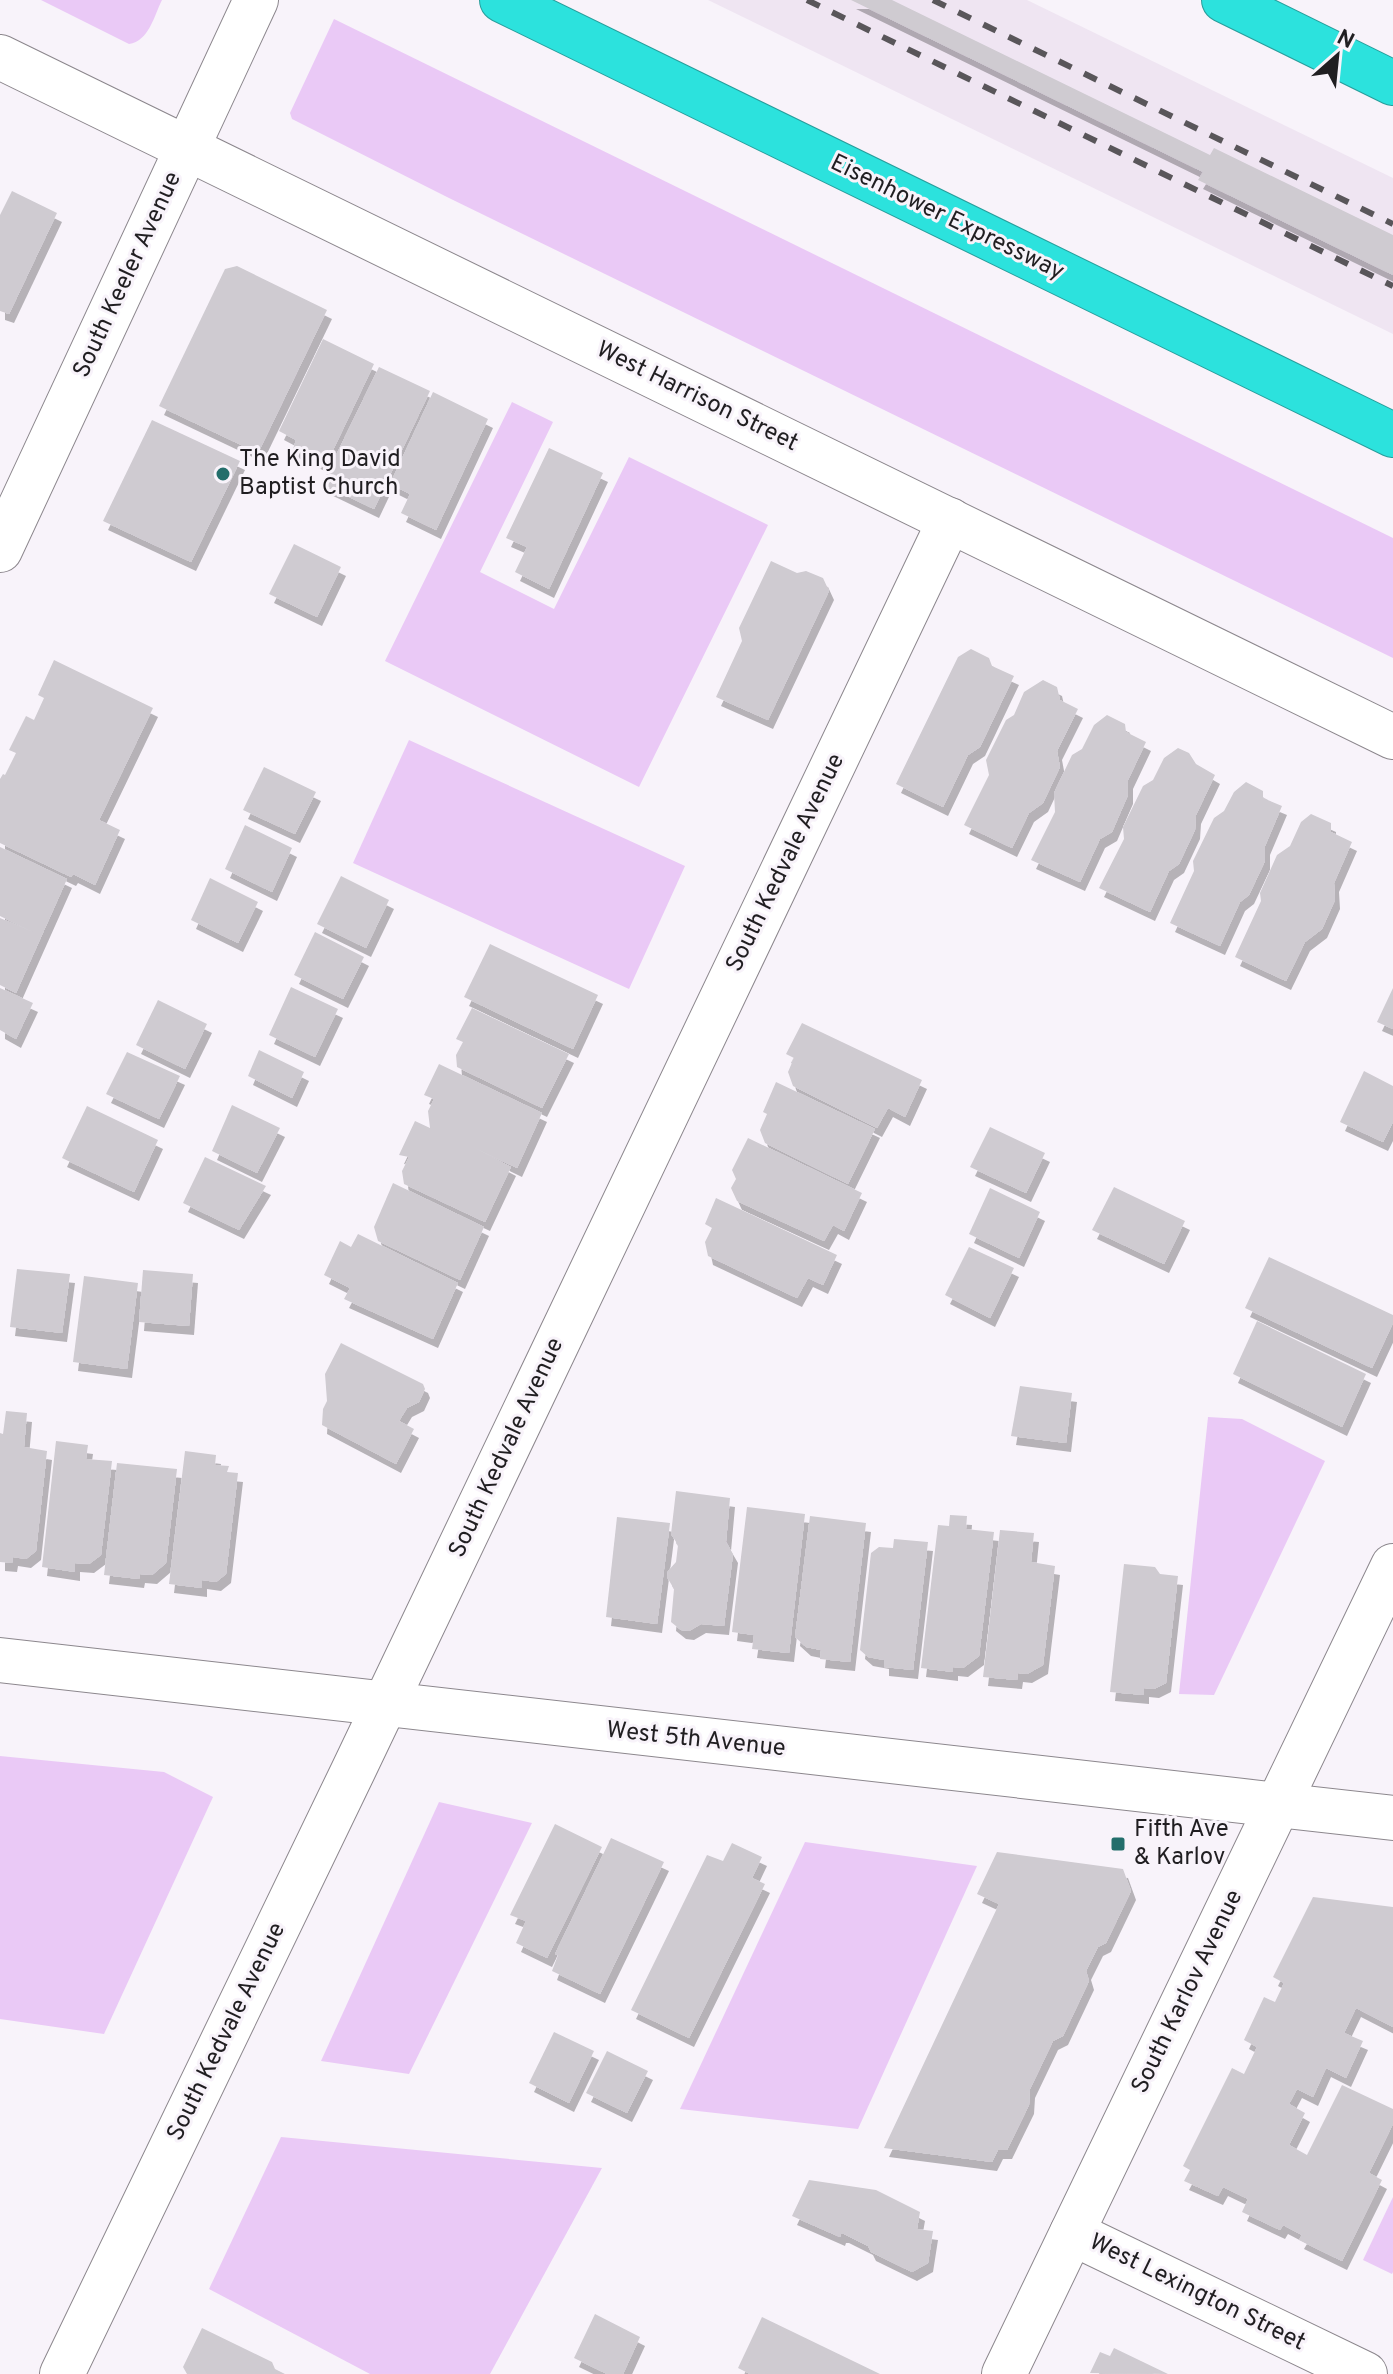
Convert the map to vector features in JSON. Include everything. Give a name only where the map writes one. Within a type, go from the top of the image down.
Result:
[{"type":"highway","name":"Eisenhower Expressway","points":[[502,0],[1393,435]]},
{"type":"highway","points":[[1224,0],[1393,83]]},
{"type":"street","name":"South Keeler Avenue","points":[[0,550],[256,0]]},
{"type":"street","name":"West Harrison Street","points":[[0,57],[1393,737]]},
{"type":"street","name":"South Kedvale Avenue","points":[[62,2374],[950,520]]},
{"type":"street","name":"South Karlov Avenue","points":[[1004,2374],[1393,1566]]},
{"type":"street","name":"West 5th Avenue","points":[[0,1660],[1393,1818]]},
{"type":"street","name":"West Lexington Street","points":[[1072,2233],[1365,2374]]},
{"type":"shaded area","points":[[41,0],[162,0],[146,33],[129,44]]},
{"type":"shaded area","points":[[708,0],[1027,0],[1393,178],[1393,334]]},
{"type":"shaded area","points":[[334,19],[1393,538],[1393,658],[292,119],[290,113]]},
{"type":"shaded area","points":[[512,402],[553,422],[480,572],[554,609],[629,457],[768,525],[639,787],[385,661]]},
{"type":"shaded area","points":[[409,740],[685,866],[629,989],[353,863]]},
{"type":"shaded area","points":[[1208,1417],[1242,1419],[1325,1461],[1214,1695],[1179,1694]]},
{"type":"shaded area","points":[[0,1756],[164,1772],[213,1797],[104,2034],[0,2019]]},
{"type":"shaded area","points":[[439,1802],[532,1823],[409,2074],[321,2061]]},
{"type":"shaded area","points":[[805,1842],[977,1866],[858,2129],[680,2109]]},
{"type":"shaded area","points":[[281,2137],[602,2168],[490,2374],[370,2374],[209,2289]]},
{"type":"shaded area","points":[[1393,2197],[1393,2272],[1392,2274],[1363,2260]]},
{"type":"building","points":[[851,0],[892,0],[1210,155],[1214,148],[1393,235],[1393,275],[1198,180],[1203,172]]},
{"type":"building","points":[[12,191],[57,213],[9,314],[0,311],[0,215]]},
{"type":"building","points":[[237,266],[327,310],[258,453],[159,406],[225,269]]},
{"type":"building","points":[[323,339],[374,364],[326,465],[293,449],[296,440],[279,431]]},
{"type":"building","points":[[379,367],[430,391],[374,509],[322,484]]},
{"type":"building","points":[[433,392],[488,419],[436,530],[401,513],[410,494],[390,484]]},
{"type":"building","points":[[152,420],[240,461],[191,562],[103,521]]},
{"type":"building","points":[[549,448],[603,473],[549,589],[515,572],[527,547],[506,538]]},
{"type":"building","points":[[294,544],[341,567],[317,617],[269,594]]},
{"type":"building","points":[[771,561],[797,573],[806,571],[823,578],[829,591],[768,720],[716,697],[742,641],[739,628]]},
{"type":"building","points":[[971,649],[989,658],[992,666],[1014,676],[980,747],[968,755],[943,807],[896,784],[958,657]]},
{"type":"building","points":[[54,660],[153,708],[99,820],[120,830],[95,885],[0,843],[0,779],[16,753],[9,750],[26,716],[34,720],[44,698],[38,695]]},
{"type":"building","points":[[1043,680],[1057,687],[1060,700],[1078,709],[1057,751],[1060,767],[1043,803],[1029,813],[1012,848],[964,825],[989,775],[986,760],[1006,720],[1014,715],[1024,692]]},
{"type":"building","points":[[1107,715],[1125,724],[1126,732],[1146,742],[1128,780],[1128,795],[1112,832],[1100,839],[1080,882],[1031,860],[1055,812],[1054,793],[1072,755],[1082,749],[1094,725]]},
{"type":"building","points":[[1178,748],[1189,753],[1196,764],[1215,775],[1196,815],[1195,830],[1179,864],[1169,871],[1150,912],[1099,888],[1124,839],[1123,827],[1143,786],[1153,780],[1164,758]]},
{"type":"building","points":[[264,767],[316,792],[295,834],[243,810]]},
{"type":"building","points":[[1246,782],[1263,791],[1263,798],[1282,806],[1265,846],[1265,861],[1249,895],[1240,902],[1220,946],[1170,923],[1194,871],[1193,861],[1214,818],[1224,811],[1234,792]]},
{"type":"building","points":[[1311,814],[1331,823],[1331,832],[1352,842],[1334,883],[1335,900],[1322,929],[1305,942],[1286,981],[1235,957],[1261,901],[1260,893],[1277,855],[1290,846],[1301,822]]},
{"type":"building","points":[[245,825],[292,848],[272,892],[225,869]]},
{"type":"building","points":[[0,847],[67,879],[16,993],[0,985],[0,918],[33,932],[0,916]]},
{"type":"building","points":[[341,876],[389,900],[366,948],[317,924]]},
{"type":"building","points":[[210,878],[258,902],[238,943],[191,920]]},
{"type":"building","points":[[315,932],[364,957],[343,999],[294,975]]},
{"type":"building","points":[[490,944],[598,995],[573,1049],[464,997]]},
{"type":"building","points":[[291,987],[338,1009],[315,1057],[269,1035]]},
{"type":"building","points":[[0,988],[33,1003],[16,1039],[0,1030]]},
{"type":"building","points":[[1393,988],[1393,1029],[1377,1022]]},
{"type":"building","points":[[158,1000],[207,1024],[185,1069],[136,1045]]},
{"type":"building","points":[[472,1008],[569,1054],[542,1108],[457,1067],[456,1055],[463,1042],[456,1039]]},
{"type":"building","points":[[802,1023],[922,1080],[905,1117],[888,1108],[877,1128],[793,1086],[788,1072],[794,1058],[786,1054]]},
{"type":"building","points":[[259,1050],[304,1072],[292,1098],[248,1076]]},
{"type":"building","points":[[127,1052],[180,1076],[159,1119],[106,1094]]},
{"type":"building","points":[[439,1064],[542,1113],[517,1168],[473,1147],[511,1167],[485,1222],[404,1184],[402,1171],[409,1157],[399,1155],[415,1121],[430,1128],[428,1111],[434,1099],[424,1095]]},
{"type":"building","points":[[1364,1071],[1393,1086],[1393,1122],[1383,1142],[1340,1122]]},
{"type":"building","points":[[776,1082],[875,1129],[848,1184],[765,1143],[760,1130],[767,1114],[763,1112]]},
{"type":"building","points":[[232,1105],[280,1128],[257,1173],[212,1151]]},
{"type":"building","points":[[87,1106],[158,1140],[134,1192],[62,1158]]},
{"type":"building","points":[[990,1127],[1045,1153],[1026,1193],[970,1167]]},
{"type":"building","points":[[748,1138],[862,1193],[844,1231],[833,1225],[824,1241],[737,1201],[731,1188],[736,1179],[732,1170]]},
{"type":"building","points":[[205,1157],[266,1186],[239,1230],[183,1203]]},
{"type":"building","points":[[393,1183],[484,1227],[460,1280],[378,1241],[374,1227]]},
{"type":"building","points":[[1114,1187],[1185,1221],[1164,1264],[1092,1230]]},
{"type":"building","points":[[990,1188],[1040,1212],[1019,1258],[969,1234]]},
{"type":"building","points":[[716,1198],[837,1255],[823,1285],[808,1278],[797,1298],[708,1256],[705,1242],[712,1228],[705,1224]]},
{"type":"building","points":[[358,1234],[458,1283],[433,1339],[344,1299],[350,1288],[324,1275],[340,1241],[351,1247]]},
{"type":"building","points":[[969,1247],[1014,1268],[990,1318],[945,1295]]},
{"type":"building","points":[[1269,1257],[1393,1315],[1393,1323],[1372,1368],[1245,1308]]},
{"type":"building","points":[[17,1269],[70,1274],[62,1333],[10,1327]]},
{"type":"building","points":[[143,1270],[193,1274],[189,1326],[139,1322]]},
{"type":"building","points":[[84,1276],[138,1283],[127,1369],[73,1362]]},
{"type":"building","points":[[1257,1321],[1366,1374],[1342,1427],[1233,1374]]},
{"type":"building","points":[[341,1343],[423,1384],[425,1389],[419,1402],[407,1408],[399,1421],[414,1429],[396,1464],[322,1425],[327,1401],[325,1374]]},
{"type":"building","points":[[1020,1386],[1072,1393],[1066,1443],[1011,1436]]},
{"type":"building","points":[[6,1411],[27,1413],[24,1447],[47,1451],[36,1551],[26,1559],[13,1557],[12,1563],[0,1562],[0,1433],[3,1434]]},
{"type":"building","points":[[56,1441],[88,1445],[86,1459],[112,1461],[101,1555],[89,1564],[75,1563],[75,1572],[42,1567]]},
{"type":"building","points":[[185,1451],[216,1455],[215,1465],[229,1466],[227,1472],[238,1473],[226,1574],[216,1582],[202,1580],[202,1588],[169,1584]]},
{"type":"building","points":[[117,1463],[177,1469],[166,1563],[152,1575],[140,1574],[139,1579],[104,1575]]},
{"type":"building","points":[[676,1491],[730,1498],[726,1542],[733,1554],[724,1626],[701,1624],[689,1631],[681,1630],[671,1622],[674,1589],[667,1577],[676,1562],[678,1545],[671,1534]]},
{"type":"building","points":[[747,1507],[805,1514],[789,1653],[752,1649],[754,1635],[732,1632]]},
{"type":"building","points":[[950,1515],[967,1516],[966,1529],[994,1532],[979,1656],[963,1668],[953,1667],[953,1672],[921,1668],[938,1525],[949,1526]]},
{"type":"building","points":[[810,1516],[866,1523],[850,1662],[820,1659],[821,1650],[806,1647],[795,1637]]},
{"type":"building","points":[[617,1517],[670,1523],[657,1624],[606,1617]]},
{"type":"building","points":[[1000,1530],[1034,1533],[1031,1562],[1055,1566],[1043,1665],[1027,1674],[1018,1673],[1017,1680],[983,1677]]},
{"type":"building","points":[[894,1539],[928,1542],[913,1670],[884,1667],[884,1660],[868,1657],[860,1650],[871,1553],[879,1547],[893,1548]]},
{"type":"building","points":[[1124,1564],[1155,1567],[1160,1574],[1178,1576],[1166,1683],[1154,1689],[1144,1688],[1144,1695],[1110,1692]]},
{"type":"building","points":[[555,1824],[602,1847],[547,1958],[516,1943],[526,1921],[510,1915]]},
{"type":"building","points":[[611,1838],[664,1862],[600,1994],[552,1971],[558,1955],[555,1954]]},
{"type":"building","points":[[732,1843],[762,1857],[752,1878],[765,1884],[689,2038],[631,2010],[707,1855],[723,1861]]},
{"type":"building","points":[[997,1852],[1123,1869],[1131,1891],[1106,1943],[1098,1947],[1086,1971],[1089,1981],[1063,2036],[1053,2041],[1030,2089],[1029,2105],[1007,2150],[998,2150],[992,2162],[884,2148],[999,1904],[977,1894]]},
{"type":"building","points":[[1313,1897],[1393,1907],[1393,2027],[1356,2008],[1344,2033],[1363,2041],[1346,2078],[1326,2068],[1313,2097],[1297,2089],[1289,2104],[1305,2113],[1289,2145],[1307,2155],[1342,2085],[1393,2109],[1393,2124],[1369,2173],[1382,2180],[1342,2261],[1299,2240],[1302,2235],[1283,2225],[1280,2230],[1242,2212],[1248,2199],[1223,2187],[1218,2196],[1184,2181],[1190,2170],[1183,2166],[1232,2068],[1244,2074],[1257,2047],[1244,2040],[1264,1997],[1275,2002],[1284,1983],[1273,1977]]},
{"type":"building","points":[[554,2032],[594,2051],[569,2103],[529,2083]]},
{"type":"building","points":[[607,2051],[648,2071],[627,2113],[586,2093]]},
{"type":"building","points":[[809,2180],[876,2190],[920,2212],[917,2229],[933,2231],[928,2263],[912,2272],[871,2252],[868,2246],[844,2234],[840,2237],[792,2216]]},
{"type":"building","points":[[595,2314],[640,2337],[623,2374],[607,2374],[574,2358]]},
{"type":"building","points":[[762,2317],[880,2374],[750,2374],[738,2368]]},
{"type":"building","points":[[202,2328],[272,2362],[275,2369],[285,2374],[187,2374],[183,2367]]},
{"type":"building","points":[[1114,2348],[1168,2374],[1090,2373],[1100,2352],[1110,2356]]},
{"type":"railway","points":[[807,0],[1393,286]]},
{"type":"railway","points":[[933,0],[1393,224]]},
{"type":"place","name":"The King David Baptist Church","points":[[223,474]]},
{"type":"place","name":"Fifth Ave & Karlov","points":[[1118,1844]]}]
